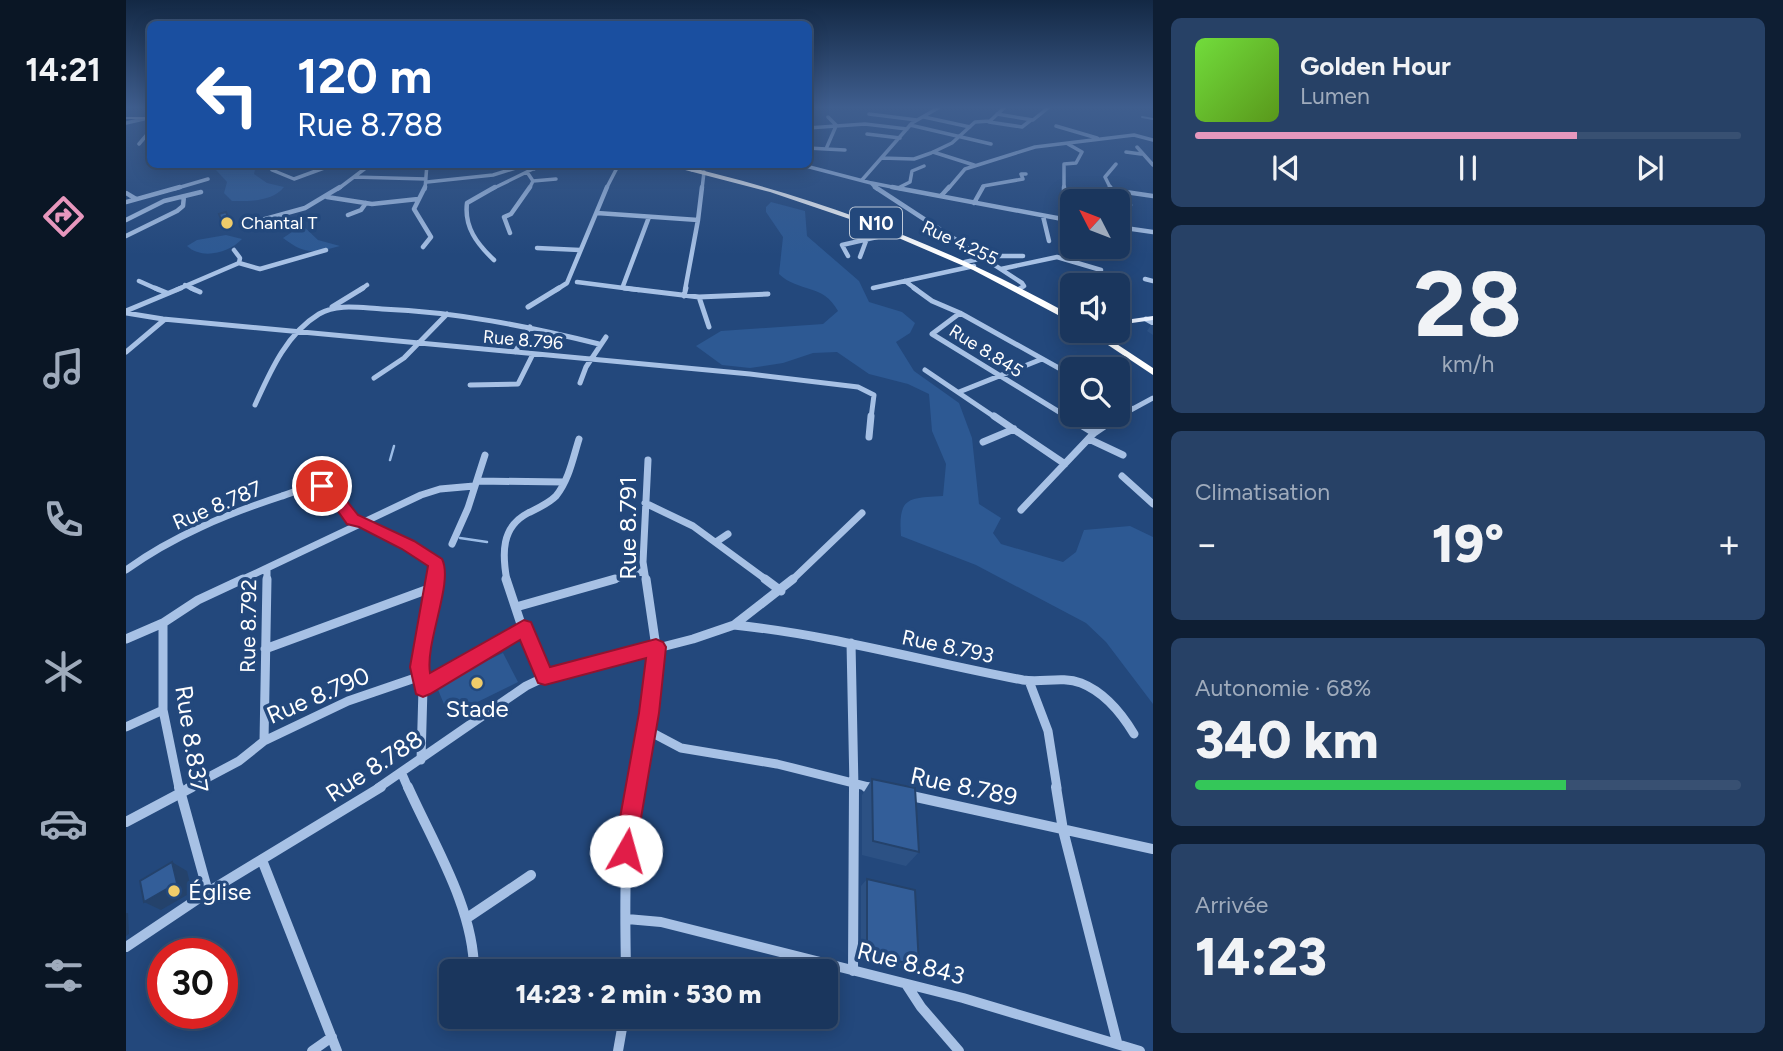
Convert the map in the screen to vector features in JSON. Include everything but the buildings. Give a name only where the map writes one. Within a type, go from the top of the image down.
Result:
[{"type":"highway","name":"Rue 4.255","points":[[683,168],[705,169],[899,232],[975,266],[1060,313]]},
{"type":"highway","points":[[1109,343],[1153,372]]},
{"type":"main road","points":[[1130,322],[1151,320]]},
{"type":"street","points":[[862,180],[881,158],[919,157]]},
{"type":"street","points":[[949,157],[975,165]]},
{"type":"street","points":[[941,196],[962,170],[1003,157]]},
{"type":"street","points":[[1064,189],[1064,162],[1076,163],[1078,157]]},
{"type":"street","points":[[1111,189],[1105,178],[1116,164]]},
{"type":"street","points":[[897,188],[910,182],[912,172],[924,166]]},
{"type":"street","points":[[272,170],[294,179],[322,168]]},
{"type":"street","points":[[258,220],[293,215],[327,197],[366,168]]},
{"type":"street","points":[[424,247],[430,237],[414,209],[426,181],[427,168]]},
{"type":"street","points":[[354,177],[426,181],[494,175],[515,168]]},
{"type":"street","points":[[530,168],[534,169]]},
{"type":"street","points":[[528,307],[567,283],[617,168]]},
{"type":"street","points":[[812,168],[871,183],[1060,219]]},
{"type":"street","points":[[494,260],[470,232],[465,211],[467,203],[534,169]]},
{"type":"street","points":[[684,296],[705,169]]},
{"type":"street","points":[[510,233],[504,217],[511,214],[513,205],[531,188],[533,181],[527,172]]},
{"type":"street","points":[[974,203],[983,186],[1023,179],[1021,174],[1026,174]]},
{"type":"street","points":[[126,202],[208,179]]},
{"type":"street","points":[[533,181],[556,179]]},
{"type":"street","points":[[871,183],[1022,283],[1024,286],[1019,289]]},
{"type":"street","points":[[144,189],[164,201]]},
{"type":"street","points":[[126,220],[164,201],[201,192]]},
{"type":"street","points":[[126,193],[136,199]]},
{"type":"street","points":[[1130,194],[1153,196]]},
{"type":"street","points":[[126,236],[177,211],[183,206],[184,196]]},
{"type":"street","points":[[327,197],[389,204],[418,199]]},
{"type":"street","points":[[348,215],[361,210],[366,203]]},
{"type":"street","points":[[597,213],[698,220]]},
{"type":"street","points":[[1043,216],[1049,241]]},
{"type":"street","points":[[624,286],[649,217]]},
{"type":"street","points":[[1130,229],[1153,232]]},
{"type":"street","points":[[848,257],[842,245],[899,232]]},
{"type":"street","points":[[860,257],[866,241]]},
{"type":"street","points":[[537,248],[580,250]]},
{"type":"street","points":[[234,250],[240,258],[239,263]]},
{"type":"street","points":[[126,313],[239,263],[260,269],[326,250]]},
{"type":"street","points":[[965,262],[981,258],[1023,256]]},
{"type":"street","points":[[1000,269],[1060,257],[1101,270]]},
{"type":"street","points":[[873,288],[975,266]]},
{"type":"street","points":[[1144,279],[1153,281]]},
{"type":"street","points":[[139,281],[167,293]]},
{"type":"street","points":[[905,281],[932,301],[960,313]]},
{"type":"street","points":[[577,282],[624,286],[684,296],[768,294]]},
{"type":"street","points":[[185,285],[200,292]]},
{"type":"street","points":[[255,405],[274,366],[296,332],[367,285]]},
{"type":"street","points":[[699,296],[709,327]]},
{"type":"street","points":[[328,309],[345,306],[447,314],[530,327],[599,344]]},
{"type":"street","name":"Rue 8.796","points":[[126,313],[164,320],[858,387],[874,395],[869,437]]},
{"type":"street","name":"Rue 8.845","points":[[1060,369],[960,313],[932,334],[1123,455]]},
{"type":"street","points":[[374,378],[397,366],[415,344],[447,314]]},
{"type":"street","points":[[126,352],[164,320]]},
{"type":"street","points":[[515,352],[530,327]]},
{"type":"street","points":[[580,383],[599,344],[606,337]]},
{"type":"street","points":[[470,385],[515,385],[520,382],[533,354]]},
{"type":"street","points":[[959,391],[1042,359]]},
{"type":"street","points":[[925,370],[1065,464]]},
{"type":"street","points":[[1021,510],[1091,436],[1131,408],[1153,398]]},
{"type":"street","points":[[983,442],[1014,429]]},
{"type":"street","points":[[545,677],[505,584],[503,550],[509,527],[551,501],[564,482],[579,439]]},
{"type":"street","points":[[452,544],[468,508],[485,455]]},
{"type":"street","name":"Rue 8.791","points":[[626,959],[624,873],[627,830],[647,730],[656,647],[644,571],[648,460]]},
{"type":"street","points":[[1122,476],[1153,504]]},
{"type":"street","name":"Rue 8.792","points":[[264,741],[267,568],[421,495],[440,489],[475,483],[564,482]]},
{"type":"street","name":"Rue 8.787","points":[[126,570],[199,529],[311,487],[322,486],[330,490],[352,520],[363,522],[436,563],[435,587],[422,640],[421,760]]},
{"type":"street","points":[[645,503],[693,526],[781,592]]},
{"type":"street","name":"Rue 8.788","points":[[126,947],[208,891],[401,774],[526,686],[545,677],[734,625],[781,592],[862,513]]},
{"type":"street","points":[[716,542],[729,534]]},
{"type":"street","points":[[126,639],[163,623],[198,600],[267,568]]},
{"type":"street","points":[[516,607],[644,571]]},
{"type":"street","points":[[265,649],[435,587]]},
{"type":"street","name":"Rue 8.837","points":[[163,623],[163,710],[180,793],[208,891]]},
{"type":"street","name":"Rue 8.793","points":[[734,625],[792,630],[1029,681],[1070,680],[1091,688],[1128,723],[1134,734]]},
{"type":"street","points":[[423,688],[524,628]]},
{"type":"street","points":[[851,643],[854,785],[853,971]]},
{"type":"street","name":"Rue 8.790","points":[[126,822],[239,761],[264,741],[348,701],[421,676]]},
{"type":"street","points":[[1029,681],[1048,731],[1063,830],[1116,1042]]},
{"type":"street","points":[[126,727],[163,710]]},
{"type":"street","name":"Rue 8.789","points":[[647,730],[681,748],[777,764],[881,790]]},
{"type":"street","points":[[401,774],[467,918],[474,945],[474,959]]},
{"type":"street","name":"Rue 8.789","points":[[895,793],[1153,849]]},
{"type":"street","points":[[262,860],[337,1051]]},
{"type":"street","points":[[467,918],[531,875]]},
{"type":"street","name":"Rue 8.843","points":[[627,919],[661,922],[906,984],[1140,1051]]},
{"type":"street","points":[[906,984],[921,1007],[959,1051]]},
{"type":"street","points":[[618,1051],[622,1029]]},
{"type":"street","points":[[312,1051],[332,1037]]},
{"type":"shaded area","points":[[255,168],[254,174],[267,183],[284,187],[267,198],[232,201],[224,193],[227,182],[216,170]]},
{"type":"shaded area","points":[[771,202],[805,211],[807,236],[859,281],[869,302],[902,312],[915,323],[910,333],[896,342],[914,371],[959,403],[972,438],[979,504],[1001,518],[993,533],[1001,544],[1063,562],[1076,552],[1084,530],[1130,526],[1153,537],[1153,704],[1106,642],[1086,623],[976,565],[901,536],[901,514],[908,502],[943,496],[946,464],[932,431],[929,394],[908,384],[869,374],[837,352],[813,353],[783,363],[750,368],[722,365],[696,346],[721,331],[823,324],[838,311],[825,296],[795,284],[779,274],[783,237],[766,212],[766,207]]},
{"type":"shaded area","points":[[281,220],[299,222],[318,240],[340,246],[317,251],[304,250],[283,238],[292,232],[292,229],[270,225]]},
{"type":"shaded area","points":[[226,235],[242,239],[230,248],[208,254],[187,246],[197,240]]},
{"type":"shaded area","name":"Stade","points":[[503,653],[518,682],[449,716],[436,685]]},
{"type":"waterway","points":[[390,460],[394,446]]},
{"type":"waterway","points":[[460,538],[487,542]]},
{"type":"place","name":"Chantal T","points":[[227,223]]},
{"type":"place","name":"Stade","points":[[477,683]]},
{"type":"place","name":"Église","points":[[174,891]]},
{"type":"route","points":[[322,486],[330,490],[352,520],[363,522],[408,545],[426,555],[438,566],[422,640],[420,667],[423,688],[524,628],[545,677],[656,647],[647,730],[627,830],[626,851]]}]
